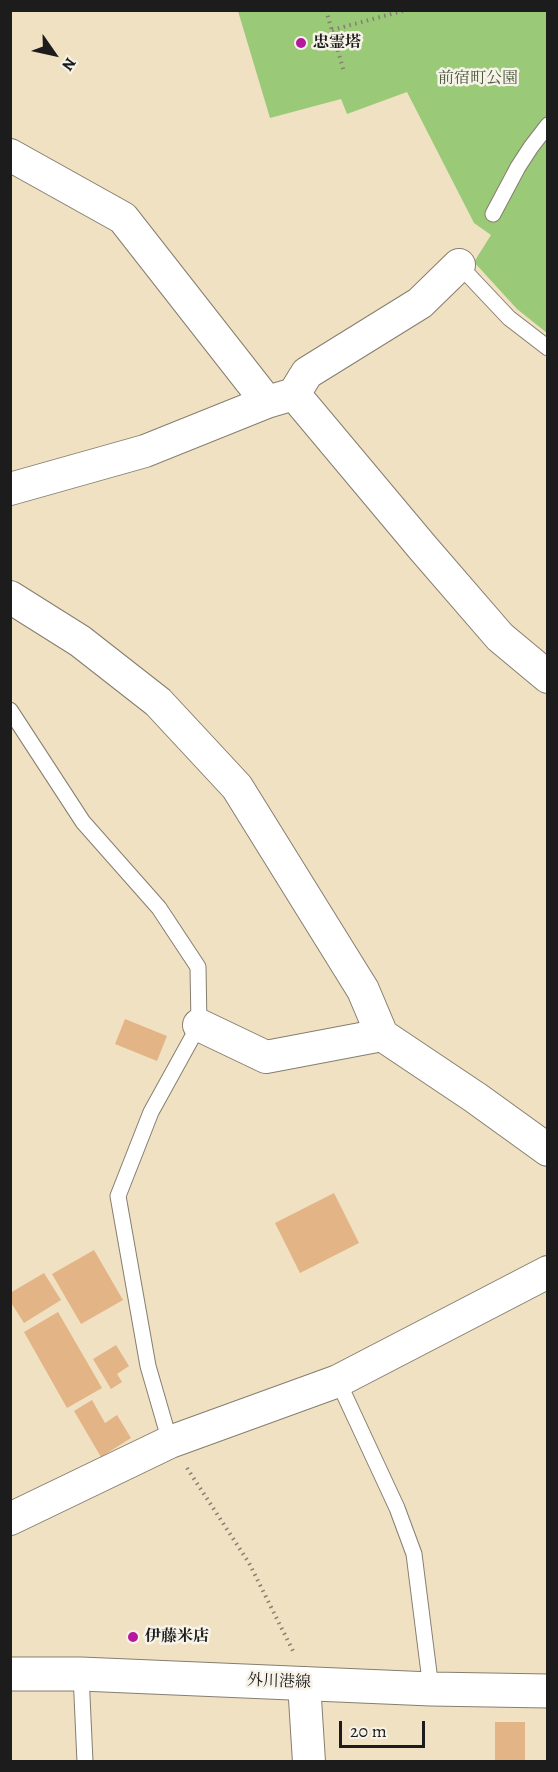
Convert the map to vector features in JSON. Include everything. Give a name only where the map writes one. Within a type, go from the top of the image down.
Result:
[{"type":"main road","name":"外川港線","points":[[10,1674],[81,1674],[431,1689],[548,1691]]},
{"type":"street","points":[[10,155],[123,218],[280,398],[423,548],[500,637],[548,677]]},
{"type":"street","points":[[10,489],[145,451],[280,398],[307,373],[420,303],[459,265]]},
{"type":"street","points":[[10,597],[80,641],[158,702],[237,787],[363,990],[382,1035],[548,1150]]},
{"type":"street","points":[[199,1025],[266,1057],[382,1035]]},
{"type":"street","points":[[10,1519],[170,1442],[338,1381],[548,1272]]},
{"type":"street","points":[[304,1683],[309,1761]]},
{"type":"lane","points":[[493,214],[518,167],[548,125]]},
{"type":"lane","points":[[459,265],[508,318],[548,348]]},
{"type":"lane","points":[[10,710],[83,822],[159,908],[198,967],[199,1025],[151,1112],[118,1196],[148,1366],[170,1442]]},
{"type":"lane","points":[[338,1381],[397,1508],[414,1554],[431,1689]]},
{"type":"lane","points":[[81,1674],[85,1761]]},
{"type":"path","points":[[326,10],[344,72]]},
{"type":"path","points":[[332,30],[406,10]]},
{"type":"path","points":[[170,1442],[249,1563],[299,1663],[304,1683]]},
{"type":"green space","name":"前宿町公園","points":[[238,11],[547,11],[547,333],[517,309],[474,262],[491,235],[474,223],[407,92],[347,114],[341,99],[270,118]]},
{"type":"building","points":[[125,1019],[167,1036],[157,1061],[115,1044]]},
{"type":"building","points":[[334,1193],[359,1243],[300,1273],[275,1223]]},
{"type":"building","points":[[94,1250],[123,1300],[81,1324],[52,1274]]},
{"type":"building","points":[[44,1273],[61,1300],[24,1323],[10,1301],[10,1293]]},
{"type":"building","points":[[58,1312],[102,1388],[67,1408],[24,1332]]},
{"type":"building","points":[[116,1345],[129,1366],[117,1374],[122,1382],[111,1389],[93,1359]]},
{"type":"building","points":[[92,1400],[105,1423],[117,1415],[131,1438],[101,1457],[74,1411]]},
{"type":"building","points":[[495,1722],[525,1722],[525,1762],[495,1762]]},
{"type":"place","name":"忠霊塔","points":[[301,43]]},
{"type":"place","name":"伊藤米店","points":[[133,1637]]}]
